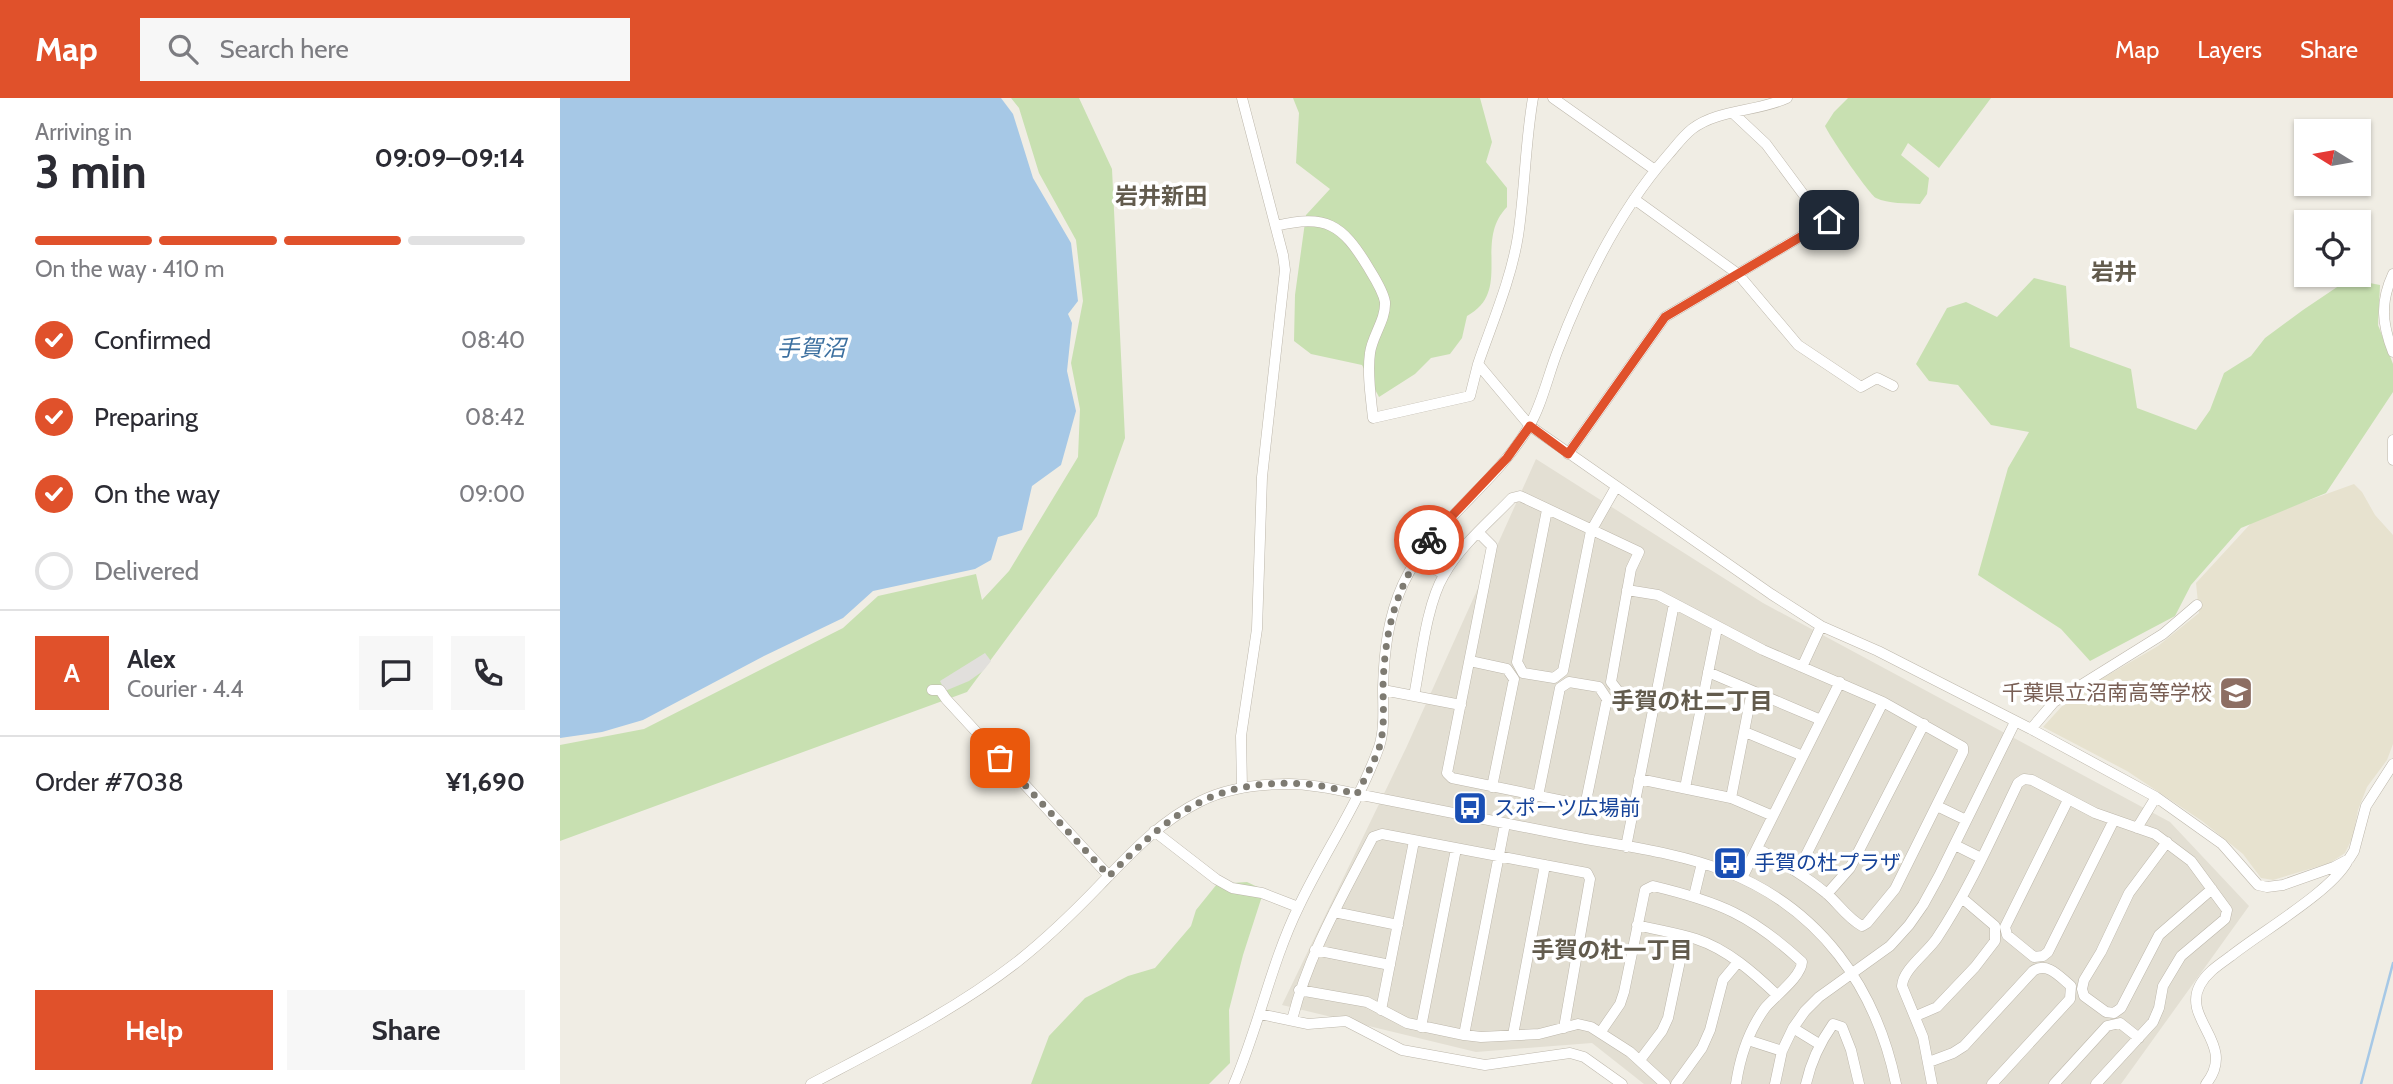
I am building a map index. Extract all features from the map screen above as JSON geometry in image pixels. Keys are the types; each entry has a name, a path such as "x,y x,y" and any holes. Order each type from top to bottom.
{"street":[{"path":"1242,98 1285,270 1262,477 1256,629 1241,736 1242,788"},
{"path":"1276,226 1300,220 1319,222 1338,229 1353,242 1377,282 1385,302 1381,323 1370,352 1373,418 1469,396 1518,237 1532,98"},
{"path":"1553,98 1655,170"},
{"path":"1743,98 1752,109"},
{"path":"1234,1084 1278,956 1298,907 1380,745 1384,719 1384,656 1391,615 1416,559 1436,533 1507,458 1530,426 1568,324 1599,260 1634,199 1655,170 1691,130 1713,117 1734,114 1787,98"},
{"path":"1568,454 1665,317 1829,220 1812,205 1766,144 1734,114"},
{"path":"1634,199 1738,274 1798,345 1861,387 1877,378 1893,386"},
{"path":"2393,274 2384,294 2383,323 2393,352"},
{"path":"1478,364 1530,426 1821,625 2031,729 2156,797 2222,844 2259,885 2283,885 2349,859"},
{"path":"2393,440 2393,460"},
{"path":"1547,510 1517,662 1523,673 1554,678 1563,671 1591,531 1616,487"},
{"path":"1414,695 1434,598 1444,575 1512,498 1520,496 1639,552 1631,569 1611,682 1618,691 1654,699"},
{"path":"1479,533 1492,546 1447,773 1452,778 1632,815"},
{"path":"1416,559 1444,575"},
{"path":"1628,590 1658,596 1717,628 1883,702 1963,747 1963,752 1895,889 1862,926 1798,871 1757,848"},
{"path":"1626,846 1674,604"},
{"path":"2031,729 2054,702 2163,634 2197,605"},
{"path":"1802,667 1821,625"},
{"path":"1685,788 1717,628"},
{"path":"1470,661 1507,669 1514,679 1492,787"},
{"path":"1708,673 1821,720"},
{"path":"1538,796 1560,688 1569,682 1599,687 1606,699 1585,806"},
{"path":"1742,878 1840,682"},
{"path":"932,690 940,690 1109,876"},
{"path":"1383,690 1461,705"},
{"path":"1731,798 1752,691"},
{"path":"1798,871 1883,702"},
{"path":"1775,1084 1782,1051 1805,1011 1819,997 1890,946 1909,925 1931,891 2015,722"},
{"path":"1827,894 1850,868 1924,724"},
{"path":"1745,732 1803,756"},
{"path":"2206,1084 2215,1070 2217,1056 2215,1045 2196,1007 2198,988 2235,952 2333,880 2354,851 2366,806 2393,764"},
{"path":"1639,779 1731,798 1773,816"},
{"path":"1932,1084 1929,1062 1916,1016 1902,986 1902,980 1906,972 1932,946 1962,898 2018,783 2024,779 2032,780 2095,813 2155,834 2191,861 2227,910 2225,919 2181,956 2163,986 2153,1022 2096,1084"},
{"path":"811,1084 914,1029 982,988 1055,930 1154,831 1201,801 1242,788 1280,784 1308,784 1626,846 1702,863 1742,878 1801,915 1839,954 1853,974 1881,1027 1896,1084"},
{"path":"2137,828 2156,797"},
{"path":"2068,800 2005,927 2007,935 2034,957 2048,952 2115,820"},
{"path":"1937,806 1966,820"},
{"path":"1464,1035 1505,824"},
{"path":"1154,831 1216,879 1232,888 1262,893 1298,907"},
{"path":"1292,1020 1299,990 1315,950 1373,836 1382,834 1587,873 1590,878 1564,1028"},
{"path":"1381,1010 1414,841"},
{"path":"2167,842 2129,893 2101,952 2084,980 2084,996 2106,1012 2114,1013 2121,1008 2159,935 2212,889"},
{"path":"1955,845 1981,858"},
{"path":"1421,1027 1456,849"},
{"path":"1694,896 1702,863"},
{"path":"1513,1035 1545,865"},
{"path":"1600,1033 1625,992 1645,890 1653,886 1727,908 1756,923 1802,962 1801,969 1765,1009 1748,1040 1736,1084"},
{"path":"1916,1016 1937,1007 1975,967 1995,941 1995,926 1962,898"},
{"path":"1334,912 1398,925"},
{"path":"1637,925 1709,944 1738,962 1777,995"},
{"path":"1640,1060 1662,1031 1668,1018 1685,937"},
{"path":"1315,950 1390,965"},
{"path":"1676,1084 1702,1048 1710,1030 1723,980 1738,962"},
{"path":"1929,1062 1953,1054 1964,1046 2033,971 2038,967 2045,968 2071,986 2070,999 1992,1084"},
{"path":"1299,990 1367,1002 1421,1027 1464,1035 1481,1037 1539,1034 1578,1024 1591,1027 1640,1060 1665,1084"},
{"path":"1260,1014 1308,1024 1346,1021 1402,1050 1485,1065 1570,1053 1584,1057 1622,1084"},
{"path":"2054,1084 2107,1026 2120,1023 2139,1038"},
{"path":"1806,1084 1811,1061 1833,1024 1842,1027 1859,1084"},
{"path":"1793,1028 1819,1044"},
{"path":"1748,1040 1782,1051"}],"shaded area":[{"path":"1536,459 1763,603 2170,822 2249,906 2121,1084 1644,1084 1592,1043 1476,1052 1282,1005 1407,746"},
{"name":"千葉県立沼南高等学校","path":"2354,484 2362,492 2375,515 2393,535 2393,744 2387,760 2367,787 2358,810 2353,837 2345,853 2330,863 2273,880 2261,878 2243,854 2202,821 2127,771 2043,727 2064,704 2158,646 2199,613 2196,583 2254,520"},
{"path":"985,653 991,661 983,671 969,681 945,691 940,681"}],"green space":[{"path":"1011,98 1079,98 1112,169 1125,438 1097,516 967,692 560,841 560,745 644,729 843,628 878,596 976,574 982,600 1009,571 1078,457 1080,409 1071,363 1083,301 1076,240 1039,173 1019,108"},
{"path":"1293,98 1480,98 1492,142 1486,162 1507,188 1507,207 1497,221 1493,235 1488,293 1481,306 1467,316 1462,338 1450,354 1431,358 1415,374 1379,397 1362,365 1311,354 1294,341 1295,295 1306,215 1330,189 1296,163 1299,113"},
{"path":"1848,98 1991,98 1939,168 1908,143 1901,155 1929,178 1927,194 1920,204 1876,198 1841,153 1825,126"},
{"path":"2034,278 2066,286 2070,347 2131,369 2137,408 2196,430 2210,410 2224,373 2251,356 2265,338 2337,287 2371,287 2371,283 2380,285 2378,325 2393,364 2393,392 2326,493 2241,528 2191,585 2175,616 2090,661 2061,629 1978,575 2008,468 2029,432 1991,425 1958,385 1929,381 1916,364 1947,308 1966,302 1997,317"},
{"path":"1247,882 1264,890 1229,1010 1230,1063 1209,1084 1031,1084 1049,1036 1085,998 1128,976 1155,968 1191,926 1196,910 1217,884"}],"water":[{"name":"手賀沼","path":"560,98 1001,98 1013,114 1033,178 1071,243 1078,301 1068,314 1072,323 1067,371 1076,411 1061,465 1032,486 1022,530 998,537 991,560 975,569 873,591 843,618 643,720 602,732 560,738"}],"waterway":[{"path":"2361,1084 2393,963"}],"way so far":[{"path":"1000,758 1109,876 1154,831 1188,808 1219,794 1242,788 1288,784 1308,784 1357,794 1380,745 1384,719 1384,656 1391,615 1404,582 1429,540"}],"place":[{"name":"千葉県立沼南高等学校","path":"2236,693"},
{"name":"スポーツ広場前","path":"1470,808"},
{"name":"手賀の杜プラザ","path":"1730,863"}],"district":[{"name":"岩井新田","path":"1161,196"},
{"name":"岩井","path":"2114,272"},
{"name":"手賀の杜二丁目","path":"1692,701"},
{"name":"手賀の杜一丁目","path":"1612,950"}],"route":[{"path":"1429,540 1507,458 1530,426 1568,454 1665,317 1829,220"}]}
